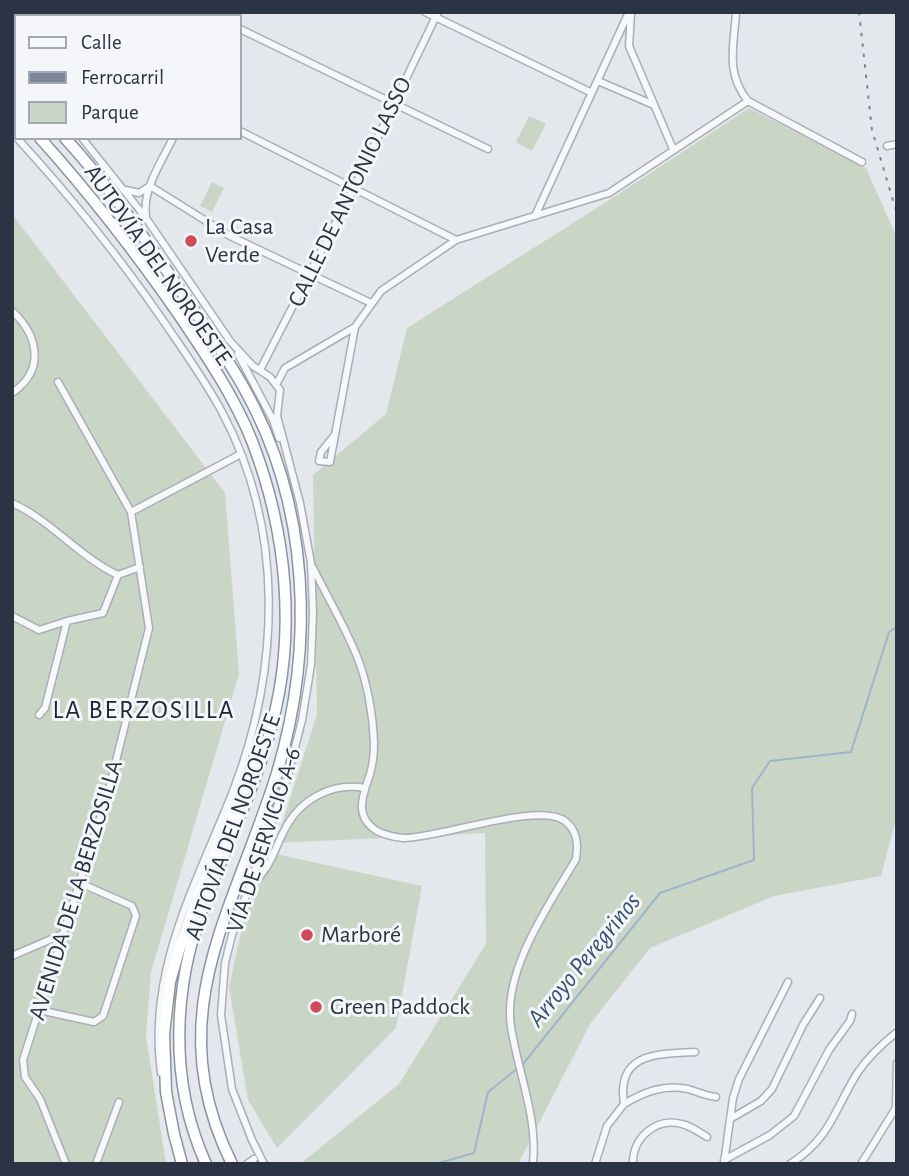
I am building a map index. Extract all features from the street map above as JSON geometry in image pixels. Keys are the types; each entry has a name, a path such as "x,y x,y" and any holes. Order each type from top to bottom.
{"highway":[{"name":"AUTOVÍA DEL NOROESTE","path":"42,140 117,228 229,393 251,440 270,496 281,549 286,606 284,663 272,726 258,771 204,904 187,958 182,988 179,1014 180,1070 191,1125 206,1164"},
{"name":"AUTOVÍA DEL NOROESTE","path":"67,140 127,214 244,388 265,432 285,491 297,544 302,606 301,640 291,716 277,773 217,936 209,963 201,1017 202,1055 208,1094 220,1138 232,1164"},
{"path":"181,1164 170,1115 164,1063 170,982 197,898 260,745 272,726"}],"street":[{"path":"425,12 437,15 592,93"},
{"path":"535,216 630,12"},
{"path":"630,12 629,46 673,149"},
{"path":"736,12 733,73 748,101 862,162"},
{"name":"CALLE DE ANTONIO LASSO","path":"260,370 353,189 437,15"},
{"path":"242,30 488,149"},
{"path":"598,81 654,105"},
{"path":"334,437 355,327 371,303 390,284 456,240 609,193 748,101"},
{"path":"242,132 456,240"},
{"path":"19,140 72,198 138,285 222,412 241,454 255,500 268,570 268,648 249,741 234,787 171,944 158,1007 157,1034 167,1115 181,1164"},
{"path":"84,140 146,218 246,367 273,420 291,469"},
{"path":"146,218 144,204 150,186 172,140"},
{"path":"887,145 897,144"},
{"path":"125,190 139,192 150,186"},
{"path":"150,186 230,236 371,303"},
{"path":"12,311 29,329 34,340 34,354 27,379 12,393"},
{"path":"277,383 285,368 355,327"},
{"path":"228,339 253,366 277,383 281,394 278,416 291,469"},
{"path":"58,382 131,512 241,454"},
{"name":"VÍA DE SERVICIO A-6","path":"264,1164 232,1089 221,1015 225,963 246,894 287,779 302,720 311,664 311,563 291,469"},
{"path":"12,503 34,514 102,568 118,575 140,567"},
{"name":"AVENIDA DE LA BERZOSILLA","path":"66,1164 40,1099 25,1077 23,1060 108,793 149,628 131,512"},
{"path":"311,563 362,673 374,742 373,760 361,803 364,818 371,826 387,835 402,838 493,821 547,816 564,820 574,831 578,845 576,859 528,940 511,1003 510,1023 534,1137 533,1163"},
{"path":"12,616 39,631 66,621 103,613 118,575"},
{"path":"39,715 45,708 66,621"},
{"path":"246,894 268,865 285,827 298,811 321,792 337,787 365,788"},
{"path":"39,1010 94,1022 103,1016 132,929 136,916 132,906 80,883"},
{"path":"12,956 63,934"},
{"path":"724,1162 739,1079 788,982"},
{"path":"730,1119 761,1101 772,1089 803,1025 820,998"},
{"path":"724,1162 770,1135 794,1116 829,1049 850,1021 852,1014"},
{"path":"790,1164 817,1142 830,1126 858,1073 880,1045 897,1032"},
{"path":"624,1104 621,1084 629,1068 652,1056 695,1052"},
{"path":"861,1164 896,1106 897,1063"},
{"path":"595,1164 607,1126 624,1104 643,1093 666,1087 716,1097"},
{"path":"96,1164 119,1102"},
{"path":"633,1164 636,1145 652,1128 662,1124 683,1124 707,1137"},
{"path":"247,1164 254,1159 252,1140"},
{"name":"VÍA DE SERVICIO A-6","path":"254,1159 259,1159 264,1164"}],"green space":[{"path":"749,108 866,168 897,238 897,815 881,876 774,896 650,948 590,1024 518,1164 300,1164 399,1084 486,944 485,833 276,843 317,714 313,475 386,414 407,328"},
{"path":"529,116 546,124 532,151 516,142"},
{"path":"212,182 224,188 212,212 200,206"},
{"path":"12,214 225,493 239,674 151,972 146,1036 166,1164 12,1164"},
{"name":"Green Paddock","path":"276,854 422,886 396,1028 277,1148 248,1100 229,987 246,909"}],"waterway":[{"name":"Arroyo Peregrinos","path":"523,1064 660,893 754,860 752,788 770,761 851,752 889,632 897,627"},
{"name":"Arroyo Peregrinos","path":"435,1164 474,1153 488,1092 518,1068"}],"railway":[{"path":"859,12 872,130 897,214"}],"place":[{"name":"La Casa Verde","path":"191,241"},
{"name":"Marboré","path":"307,935"},
{"name":"Green Paddock","path":"316,1007"}],"district":[{"name":"LA BERZOSILLA","path":"144,710"}]}
